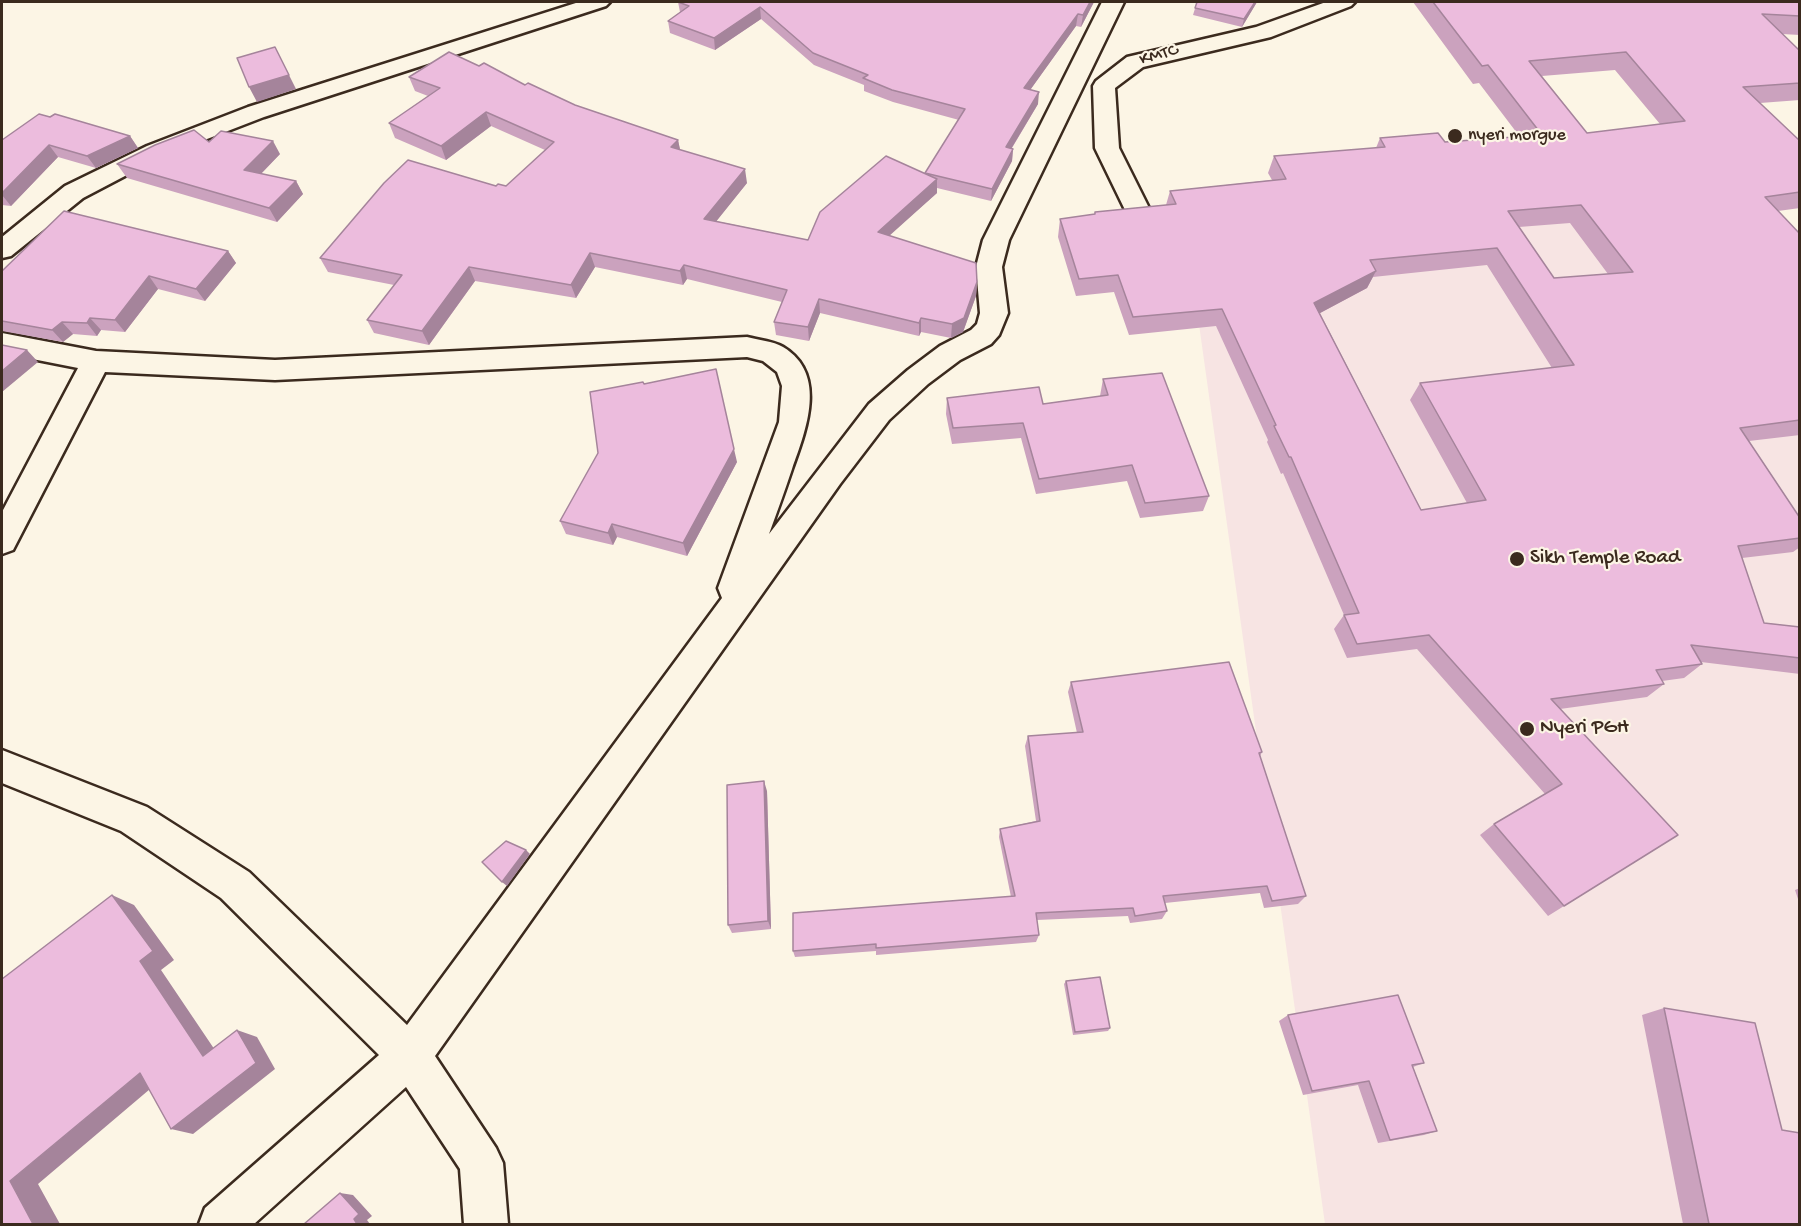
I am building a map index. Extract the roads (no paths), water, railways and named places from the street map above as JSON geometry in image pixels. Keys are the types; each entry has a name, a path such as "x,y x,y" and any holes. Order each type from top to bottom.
{"street":[{"path":"2,250 74,192 155,151 256,112 599,2"},
{"path":"221,1224 410,1056 829,476 879,412 918,377 950,353 981,337 989,328 994,313 989,267 996,240 1113,2"},
{"name":"KMTC","path":"1136,208 1107,148 1104,86 1135,62 1263,32 1344,2"},
{"path":"2,344 96,361 275,369 747,347 772,353 789,367 796,386 794,422 722,623"},
{"path":"2,540 96,361"},
{"path":"2,766 134,819 235,885 410,1056 481,1162 486,1224"}],"place":[{"name":"nyeri morgue","path":"1455,136"},
{"name":"Sikh Temple Road","path":"1517,559"},
{"name":"Nyeri PGH","path":"1527,729"}]}
